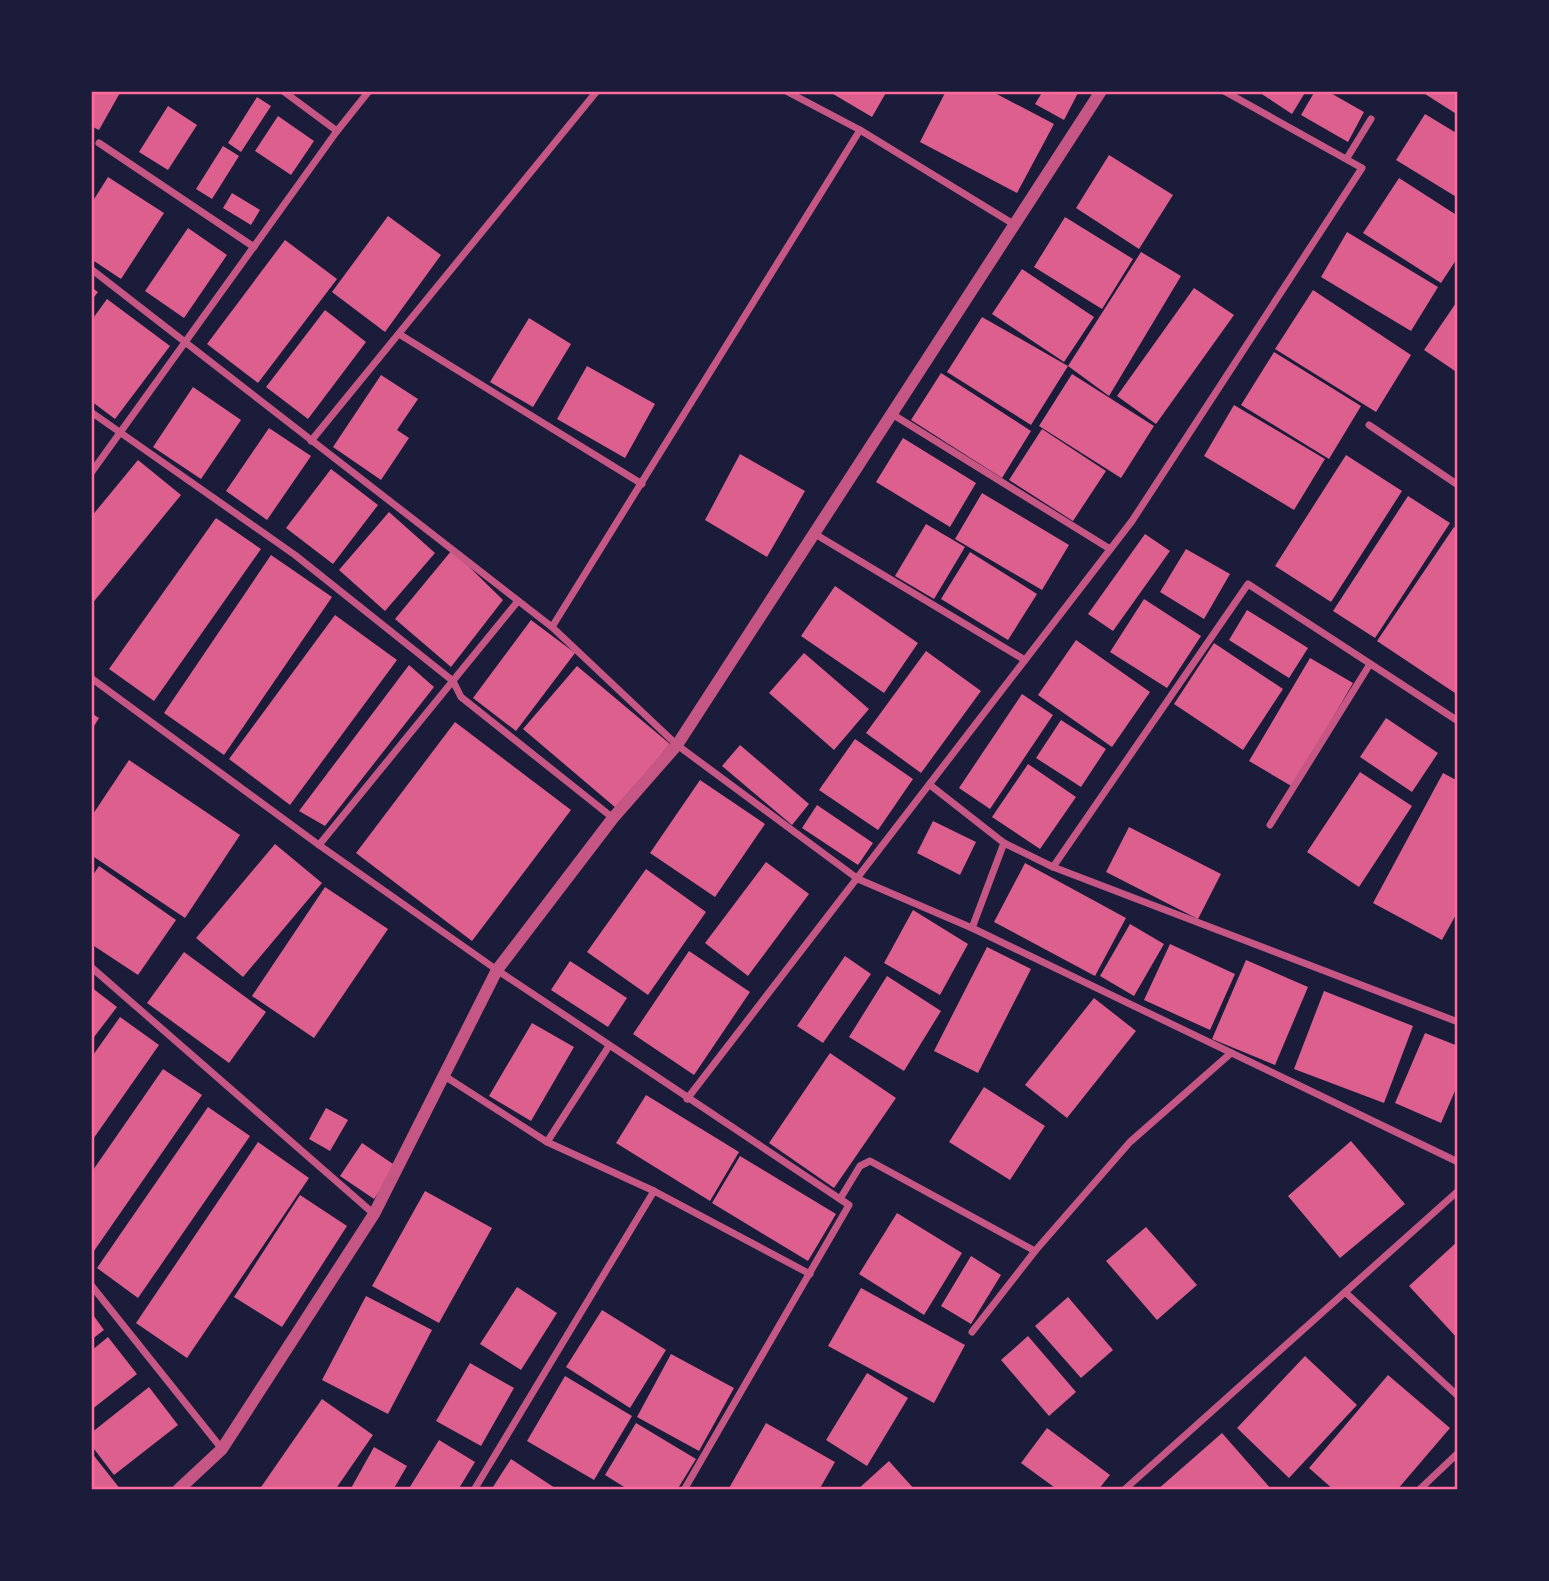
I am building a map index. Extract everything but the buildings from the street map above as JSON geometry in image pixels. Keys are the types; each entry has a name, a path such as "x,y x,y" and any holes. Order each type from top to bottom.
{"street":[{"path":"283,91 337,131"},
{"path":"91,473 337,131 369,91"},
{"path":"311,441 597,91"},
{"path":"786,91 860,130 1015,225"},
{"path":"178,1490 222,1449 374,1214 497,970 613,818 677,745 1101,91"},
{"path":"687,1099 1132,521 1362,167 1224,91"},
{"path":"1347,158 1371,119"},
{"path":"552,627 860,130"},
{"path":"99,143 254,247"},
{"path":"91,269 552,627 677,745 858,879 972,928 1458,1162"},
{"path":"399,334 642,484"},
{"path":"91,412 295,555 453,681 461,697 613,818"},
{"path":"892,414 1110,549"},
{"path":"1369,425 1458,485"},
{"path":"815,534 1025,660"},
{"path":"1053,867 1248,584 1458,721"},
{"path":"319,845 518,601"},
{"path":"1270,825 1370,664"},
{"path":"91,678 319,845 497,970 849,1205 684,1490"},
{"path":"930,785 1004,843 1053,867 1458,1023"},
{"path":"972,928 1004,843"},
{"path":"91,967 374,1214"},
{"path":"547,1142 609,1045"},
{"path":"972,1332 1035,1251 1130,1142 1231,1053"},
{"path":"443,1075 547,1142 654,1191 810,1274"},
{"path":"840,1199 860,1166 870,1161 1035,1251"},
{"path":"474,1490 654,1191"},
{"path":"1124,1490 1458,1191"},
{"path":"91,1285 222,1449"},
{"path":"1345,1292 1458,1396"},
{"path":"1419,1490 1458,1453"}]}
